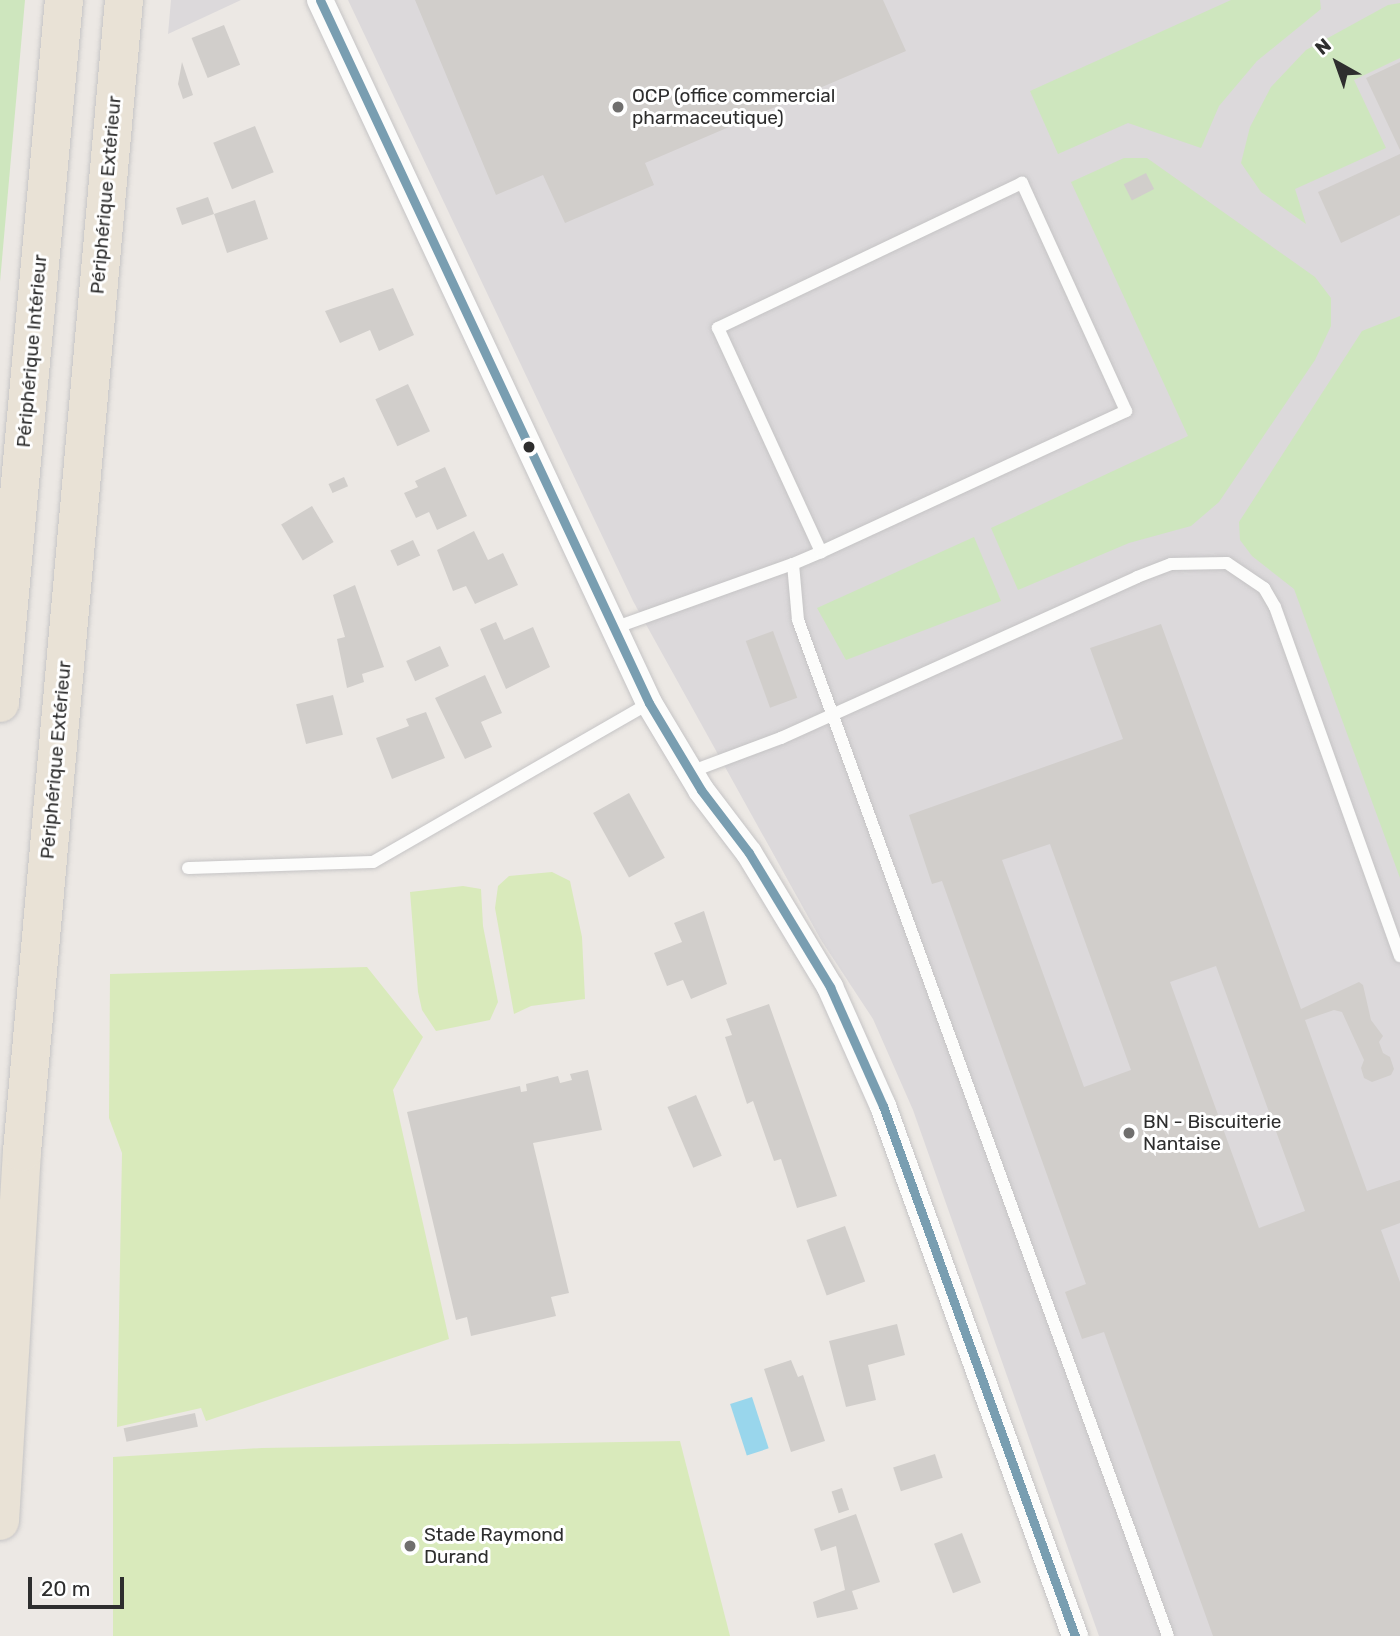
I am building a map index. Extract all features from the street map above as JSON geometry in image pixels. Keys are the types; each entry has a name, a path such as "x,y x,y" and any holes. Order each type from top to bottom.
{"highway":[{"name":"Périphérique Intérieur","path":"0,703 64,0"},
{"name":"Périphérique Extérieur","path":"0,1521 22,1152 124,0"}],"street":[{"path":"320,0 649,702 690,772 749,853 830,987 883,1106 1074,1636"}],"lane":[{"path":"614,628 793,564 821,552 1126,411 1022,183 718,328 821,552"},
{"path":"690,772 835,713 1171,564 1227,563 1264,588 1275,607 1400,956"},
{"path":"793,564 798,620 835,713 1168,1636"},
{"path":"188,868 373,862 649,702"}],"shaded area":[{"path":"171,0 241,0 168,34"},
{"path":"348,0 1400,0 1400,1636 1099,1636 913,1110 873,1019 821,940 633,601"}],"green space":[{"path":"0,0 25,0 0,282"},
{"path":"1231,0 1320,0 1321,9 1257,61 1219,106 1201,148 1128,123 1058,154 1030,91"},
{"path":"1400,3 1400,58 1354,80 1386,148 1295,189 1306,224 1261,192 1241,163 1250,127 1271,87 1306,50 1388,5"},
{"path":"1124,158 1147,158 1315,277 1331,298 1331,326 1315,360 1219,502 1191,526 1129,543 1018,590 991,528 1188,436 1071,182"},
{"path":"1400,316 1400,878 1294,589 1252,556 1240,540 1239,522 1362,331"},
{"path":"974,537 1001,601 846,660 817,608"},
{"path":"552,872 570,881 582,937 585,999 531,1006 514,1014 495,908 498,886 509,876"},
{"path":"463,886 481,889 483,926 498,1002 490,1020 436,1031 422,1010 418,992 410,892"},
{"path":"367,967 423,1037 393,1090 449,1339 206,1421 201,1408 117,1427 122,1153 109,1118 110,974"},
{"name":"Stade Raymond Durand","path":"680,1441 730,1636 113,1636 113,1457 262,1448"}],"water":[{"path":"752,1397 769,1448 747,1455 730,1404"}],"building":[{"name":"OCP (office commercial pharmaceutique)","path":"415,0 883,0 906,51 645,163 654,185 565,223 543,175 496,195"},
{"path":"224,25 240,65 208,78 192,38"},
{"path":"182,62 193,95 183,99 178,84"},
{"path":"1400,62 1400,150 1366,78"},
{"path":"255,126 274,172 232,189 213,143"},
{"path":"1400,154 1400,215 1341,243 1318,192"},
{"path":"1146,173 1154,189 1132,200 1124,184"},
{"path":"208,197 214,214 182,225 176,208"},
{"path":"255,200 268,239 227,253 214,214"},
{"path":"393,288 414,335 379,351 370,330 340,343 325,311"},
{"path":"408,384 430,431 397,446 375,399"},
{"path":"445,467 467,516 437,530 429,512 416,518 404,493 418,487 415,481"},
{"path":"344,477 348,486 333,493 328,484"},
{"path":"312,506 334,542 303,561 281,525"},
{"path":"474,531 488,560 503,553 518,585 475,604 466,586 453,591 437,550"},
{"path":"413,540 420,555 398,566 390,551"},
{"path":"355,585 384,667 362,674 364,682 347,688 337,639 345,637 333,595"},
{"path":"496,622 504,640 533,627 550,667 506,689 480,629"},
{"name":"BN - Biscuiterie Nantaise","path":"1161,624 1301,1009 1359,982 1363,985 1371,1020 1383,1036 1379,1042 1383,1053 1390,1057 1394,1069 1391,1075 1372,1082 1364,1078 1361,1068 1364,1060 1342,1012 1334,1010 1305,1020 1367,1191 1400,1180 1400,1223 1381,1230 1400,1282 1400,1636 1213,1636 1104,1332 1082,1339 1065,1292 1086,1284 942,881 932,884 909,815 1123,739 1090,648","holes":["1050,844 1131,1070 1084,1087 1002,860","1216,966 1305,1211 1259,1228 1170,982"]},
{"path":"773,631 797,698 770,708 746,641"},
{"path":"440,646 449,666 415,681 406,661"},
{"path":"485,675 502,713 481,722 492,747 465,759 435,698"},
{"path":"333,695 343,735 306,744 296,704"},
{"path":"426,712 445,758 392,779 376,738 409,726 406,719"},
{"path":"629,793 665,858 629,878 593,813"},
{"path":"704,911 727,984 691,999 683,980 667,986 654,953 682,942 674,923"},
{"path":"769,1004 837,1196 797,1208 781,1159 774,1161 753,1101 747,1104 725,1037 732,1035 726,1019"},
{"path":"588,1070 602,1130 533,1143 569,1293 551,1297 556,1316 471,1336 467,1317 456,1320 407,1112 520,1086 521,1092 527,1091 526,1084 558,1076 560,1083 572,1080 570,1074"},
{"path":"696,1095 722,1156 693,1168 667,1107"},
{"path":"845,1226 865,1281 827,1295 806,1240"},
{"path":"897,1324 905,1355 868,1365 876,1400 846,1407 829,1341"},
{"path":"791,1360 798,1377 803,1375 825,1441 791,1452 764,1369"},
{"path":"195,1413 198,1427 127,1442 124,1428"},
{"path":"935,1454 943,1478 901,1491 893,1468"},
{"path":"842,1488 849,1510 839,1513 832,1491"},
{"path":"856,1514 880,1582 852,1591 858,1609 817,1618 813,1602 845,1590 836,1546 821,1551 814,1529"},
{"path":"962,1533 981,1582 953,1593 934,1544"}],"transit line":[{"path":"320,0 649,703 701,790 749,853 830,987 883,1106 1075,1636"}],"place":[{"name":"OCP (office commercial pharmaceutique)","path":"618,107"},
{"name":"BN - Biscuiterie Nantaise","path":"1129,1133"},
{"name":"Stade Raymond Durand","path":"410,1546"}]}
